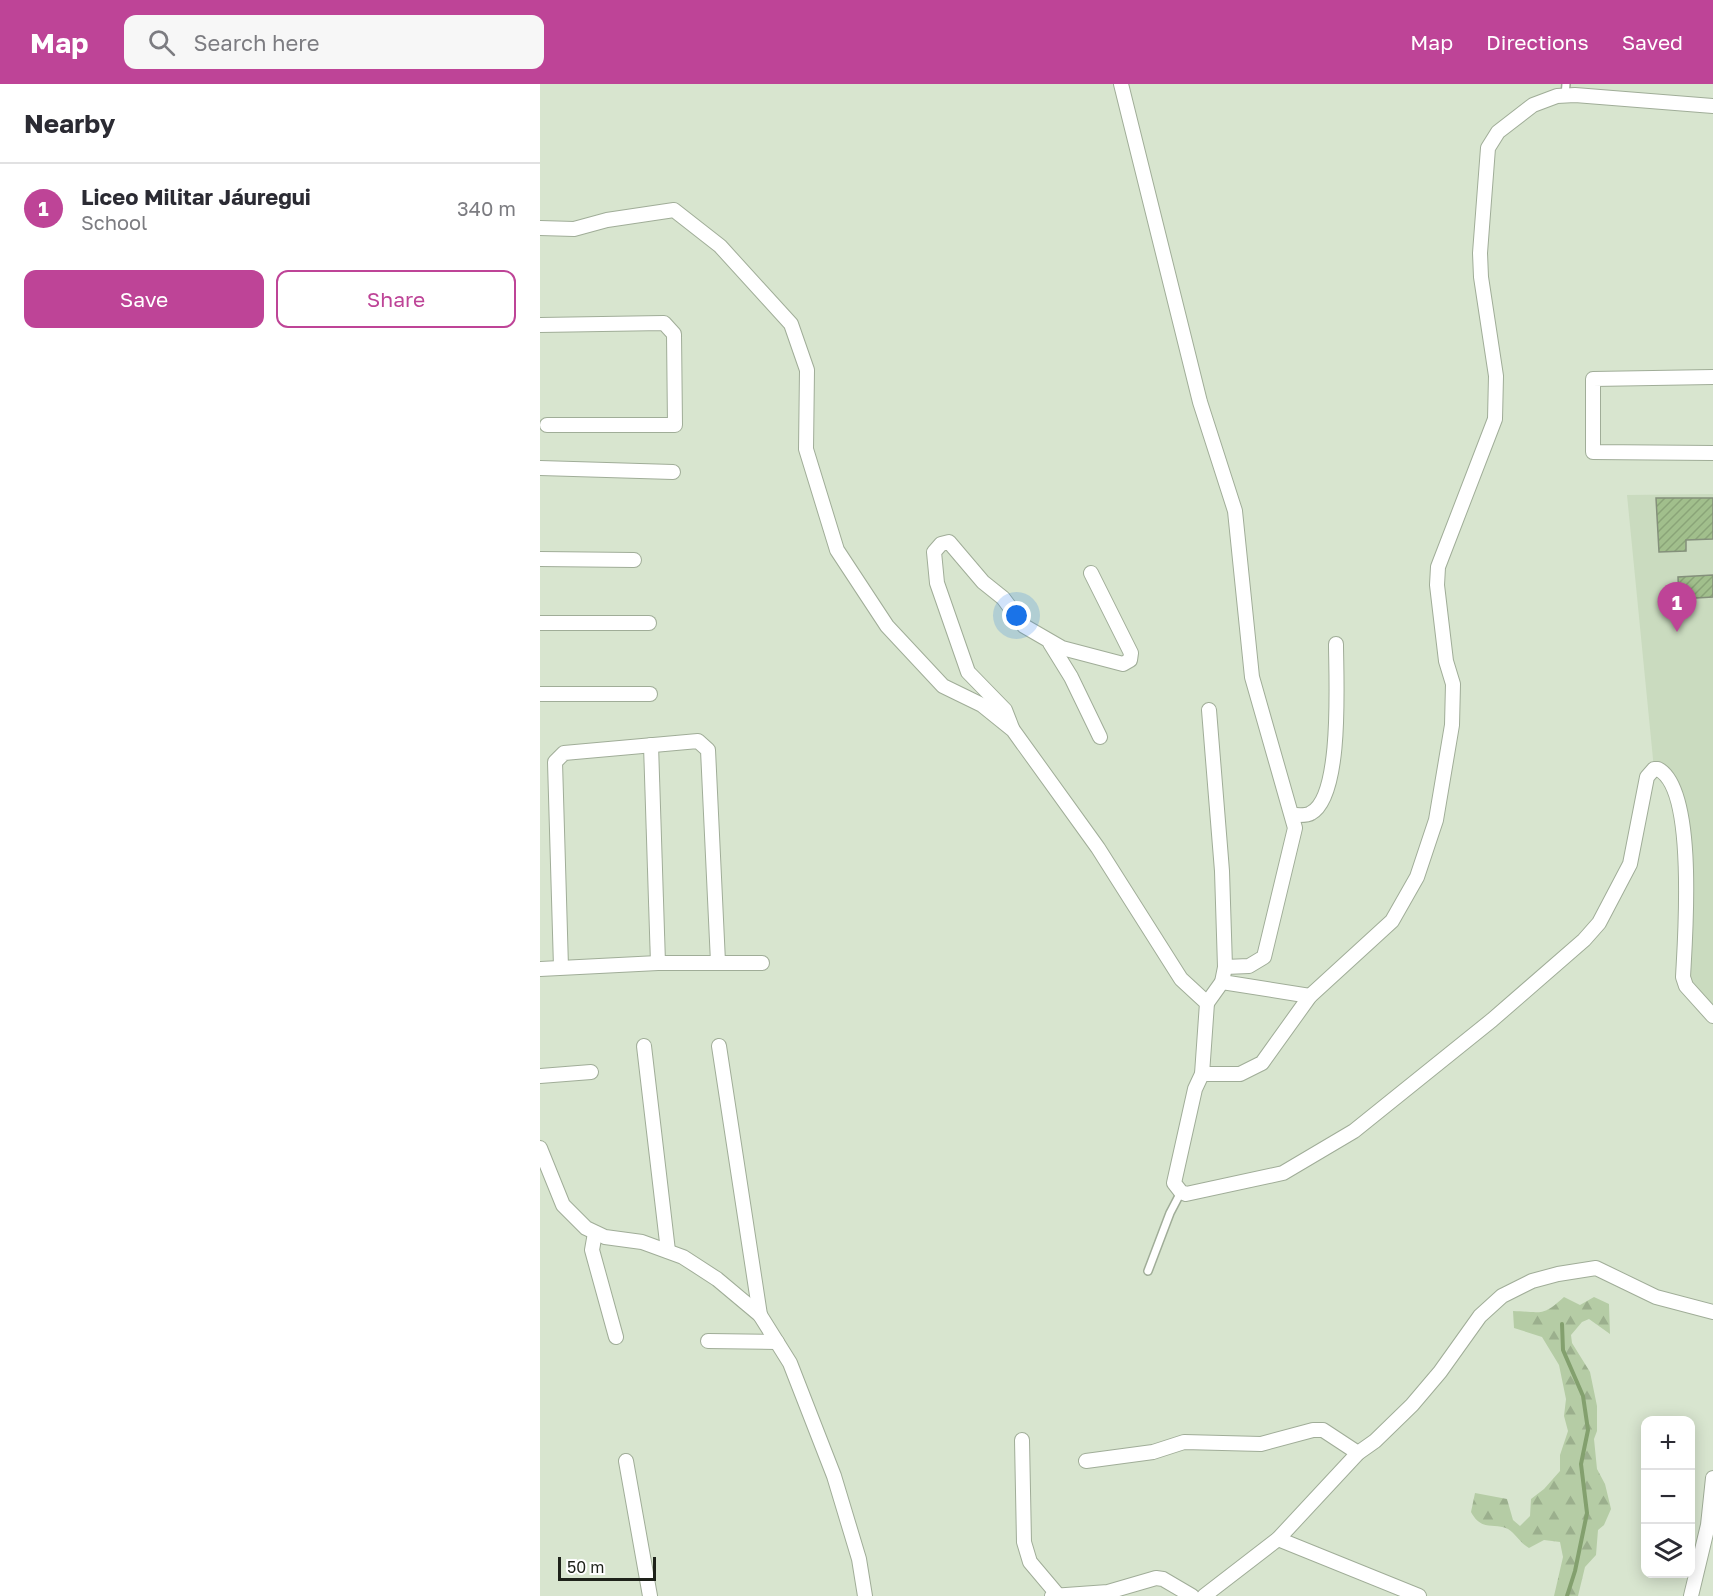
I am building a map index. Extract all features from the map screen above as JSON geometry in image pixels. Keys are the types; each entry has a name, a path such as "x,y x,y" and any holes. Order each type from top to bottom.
{"street":[{"path":"1121,84 1200,402 1235,512 1252,677 1295,828 1264,957 1249,966 1224,967"},
{"path":"1202,1074 1240,1074 1255,1068 1310,996 1392,921 1417,878 1436,820 1454,702 1437,585 1438,567 1490,436 1497,400 1480,253 1488,148 1498,132 1520,113 1566,90 1713,106"},
{"path":"540,228 574,229 607,220 674,210 720,246 791,324 807,370 806,449 837,550 887,626 943,686 982,705 1013,730"},
{"path":"540,325 664,323 674,334 675,426 547,425"},
{"path":"1713,377 1593,379 1593,452 1713,453"},
{"path":"540,468 673,472"},
{"path":"1091,573 1131,653 1130,660 1123,664 1050,643 1024,627 1003,598 983,582 949,542 942,544 934,552 937,583 968,672 1005,710 1013,730 1098,848 1181,979 1207,1003"},
{"path":"540,559 634,560"},
{"path":"540,623 649,622"},
{"path":"1050,643 1071,677 1100,737"},
{"path":"1293,815 1310,814 1318,807 1330,776 1337,739 1336,644"},
{"path":"540,694 650,694"},
{"path":"1209,710 1222,871 1224,967 1222,982 1207,1003 1202,1074 1195,1089 1174,1184 1180,1192 1197,1192 1283,1173 1354,1131 1492,1020 1584,940 1599,923 1630,864 1647,777 1654,769 1663,771 1667,776 1681,816 1688,883 1683,977 1686,986 1713,1016"},
{"path":"561,967 555,762 564,753 698,741 708,750 718,962"},
{"path":"651,745 658,963"},
{"path":"540,969 658,963 762,963"},
{"path":"1222,982 1310,996"},
{"path":"644,1046 668,1251"},
{"path":"719,1046 760,1315"},
{"path":"540,1076 591,1072"},
{"path":"540,1148 563,1205 574,1218 595,1233 642,1242 668,1251 700,1267 760,1315 790,1363 834,1476 859,1559 865,1596"},
{"path":"595,1233 592,1250 616,1337"},
{"path":"1204,1596 1278,1539 1358,1454 1412,1405 1440,1372 1480,1316 1502,1296 1532,1281 1580,1269 1596,1268 1656,1297 1713,1312"},
{"path":"708,1341 777,1342"},
{"path":"1086,1461 1153,1452 1184,1442 1261,1444 1313,1430 1323,1430 1358,1454"},
{"path":"1022,1440 1024,1542 1030,1562 1054,1595 1108,1592 1156,1578 1163,1579 1192,1596"},
{"path":"626,1461 650,1596"},
{"path":"1692,1596 1708,1525 1713,1478"},
{"path":"1278,1539 1412,1595"}],"lane":[{"path":"1148,1271 1180,1192"}],"shaded area":[{"path":"1713,494 1713,1016 1686,986 1678,806 1654,769 1627,495"}],"green space":[{"path":"1564,1297 1580,1305 1594,1297 1609,1304 1610,1334 1589,1319 1582,1322 1571,1335 1572,1343 1590,1372 1597,1406 1597,1431 1594,1439 1597,1469 1605,1484 1611,1509 1604,1525 1598,1530 1596,1555 1585,1567 1578,1596 1554,1596 1563,1557 1560,1542 1544,1540 1529,1548 1508,1529 1479,1522 1471,1512 1475,1493 1507,1499 1513,1520 1520,1526 1530,1516 1531,1499 1544,1489 1560,1471 1560,1455 1568,1431 1564,1416 1566,1399 1559,1365 1542,1337 1514,1328 1513,1311 1541,1312 1551,1308"}],"building":[{"path":"1656,498 1713,498 1713,539 1686,540 1686,551 1659,552"},
{"path":"1713,575 1713,597 1679,599 1678,577"}],"waterway":[{"path":"1562,1324 1563,1350 1583,1396 1588,1430 1581,1464 1587,1513 1575,1571 1567,1596"}],"place":[{"name":"Liceo Militar Jáuregui","path":"1677,632"}]}
